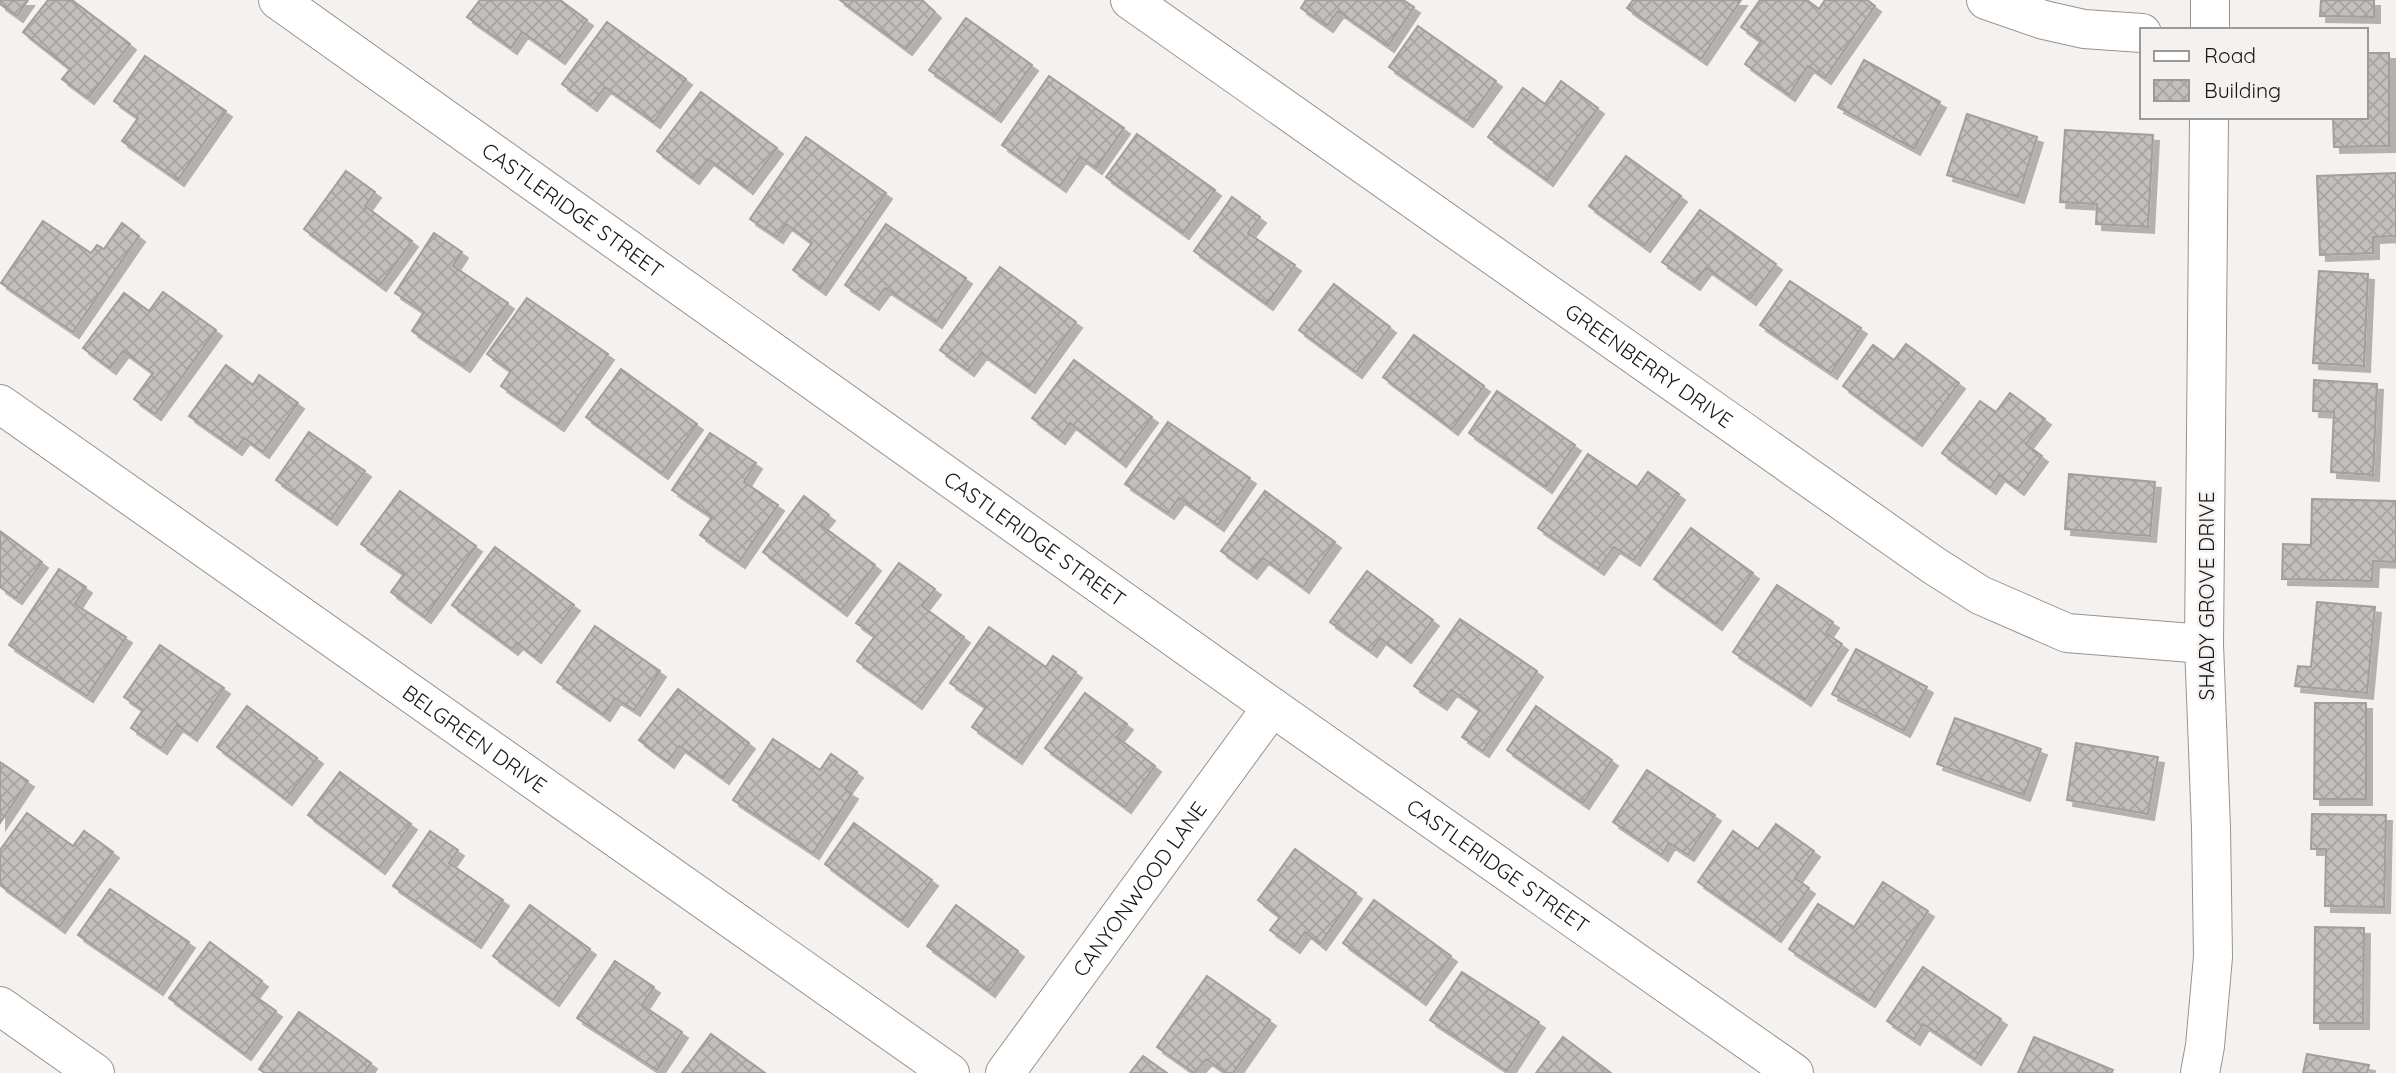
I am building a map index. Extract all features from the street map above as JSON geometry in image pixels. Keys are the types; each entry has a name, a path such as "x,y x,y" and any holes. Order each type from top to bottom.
{"street":[{"name":"CASTLERIDGE STREET","path":"278,0 1272,707 1794,1073"},
{"name":"GREENBERRY DRIVE","path":"1130,0 1933,565 1980,595 2067,634 2204,644"},
{"path":"1986,0 2084,29 2140,33"},
{"path":"2210,0 2210,28"},
{"name":"SHADY GROVE DRIVE","path":"2200,1073 2206,1046 2213,957 2204,644 2209,119"},
{"name":"BELGREEN DRIVE","path":"0,404 950,1073"},
{"name":"CANYONWOOD LANE","path":"1005,1073 1272,707"},
{"path":"0,1006 95,1073"}],"building":[{"path":"0,0 28,0 17,16 0,4"},
{"path":"48,0 72,0 130,44 88,98 62,79 70,69 23,32"},
{"path":"480,0 560,0 587,20 559,58 522,32 511,48 467,17"},
{"path":"840,0 922,0 935,12 906,49"},
{"path":"1306,0 1403,0 1414,7 1388,46 1338,11 1327,26 1301,8"},
{"path":"1633,0 1741,0 1701,59 1627,8"},
{"path":"1760,0 1807,0 1819,9 1825,0 1867,0 1875,6 1825,78 1808,66 1789,95 1745,64 1761,41 1741,27"},
{"path":"2321,0 2374,0 2374,17 2320,16"},
{"path":"966,18 1032,65 995,116 929,70"},
{"path":"607,22 686,79 654,122 605,87 591,105 562,84"},
{"path":"1418,26 1496,81 1467,121 1389,67"},
{"path":"2368,53 2389,53 2389,146 2334,147 2333,119 2368,119"},
{"path":"145,56 226,111 178,180 122,141 138,118 114,101"},
{"path":"1864,60 1940,102 1914,149 1838,107"},
{"path":"1049,76 1124,128 1096,168 1080,157 1060,186 1002,145"},
{"path":"1561,81 1598,108 1547,180 1488,137 1523,88 1545,104"},
{"path":"701,92 777,148 747,188 708,159 693,178 657,151"},
{"path":"1967,114 2037,137 2018,197 1947,175"},
{"path":"2065,130 2153,135 2148,227 2096,224 2097,204 2060,202"},
{"path":"1137,134 1215,190 1183,233 1106,177"},
{"path":"806,137 886,193 820,289 793,270 812,243 786,224 777,237 750,219"},
{"path":"1626,156 1681,196 1644,246 1589,206"},
{"path":"346,171 375,192 365,206 412,241 380,285 304,229"},
{"path":"2396,173 2396,236 2373,237 2373,253 2320,255 2317,176"},
{"path":"1232,197 1260,217 1248,233 1295,265 1267,304 1194,251"},
{"path":"1700,210 1776,264 1750,299 1706,268 1694,284 1662,262"},
{"path":"43,221 91,253 97,245 104,249 122,223 139,236 73,332 1,283"},
{"path":"886,224 966,278 936,322 885,288 873,304 845,285"},
{"path":"434,233 462,252 453,266 508,303 464,366 412,331 424,312 395,293"},
{"path":"1000,267 1076,322 1029,387 981,353 968,370 940,350"},
{"path":"2319,271 2368,274 2364,366 2313,363"},
{"path":"1790,281 1861,328 1831,373 1760,325"},
{"path":"1334,284 1390,327 1356,372 1299,330"},
{"path":"163,292 216,330 155,414 134,399 153,373 123,351 110,368 83,348 124,293 149,311"},
{"path":"527,298 608,354 558,425 501,386 511,371 487,354"},
{"path":"1414,335 1484,386 1452,429 1383,377"},
{"path":"1906,344 1959,383 1916,440 1843,386 1873,345 1894,360"},
{"path":"1074,360 1152,417 1120,461 1070,423 1059,438 1032,418"},
{"path":"226,365 253,385 259,375 298,403 263,452 244,438 236,449 189,416"},
{"path":"621,369 697,424 662,473 586,417"},
{"path":"2314,380 2377,384 2373,475 2331,472 2334,412 2313,411"},
{"path":"1497,391 1575,445 1546,487 1469,433"},
{"path":"2010,393 2045,419 2026,444 2042,456 2018,489 1999,475 1990,488 1942,453 1980,401 1996,412"},
{"path":"1168,422 1250,478 1218,525 1179,498 1168,513 1125,484"},
{"path":"309,432 365,471 331,519 276,480"},
{"path":"710,433 756,463 744,482 778,505 739,562 700,535 712,517 672,490"},
{"path":"1588,454 1637,487 1648,472 1679,494 1634,560 1614,547 1598,569 1538,528"},
{"path":"2069,474 2155,482 2150,536 2065,529"},
{"path":"400,491 476,546 425,617 391,592 404,574 361,544"},
{"path":"1265,491 1335,542 1303,587 1263,558 1251,573 1221,551"},
{"path":"804,496 829,515 821,525 875,565 841,610 763,552"},
{"path":"2312,499 2396,501 2396,562 2373,561 2372,581 2282,579 2283,544 2311,545"},
{"path":"1691,528 1753,573 1716,624 1654,579"},
{"path":"0,531 42,562 16,598 0,587"},
{"path":"495,547 574,605 535,657 517,643 512,649 452,605"},
{"path":"899,563 935,589 922,606 964,637 916,703 857,661 875,636 856,623"},
{"path":"59,569 86,587 75,604 126,637 87,696 9,645"},
{"path":"1367,571 1433,620 1405,657 1380,638 1371,651 1330,622"},
{"path":"1777,585 1833,622 1826,633 1842,644 1805,700 1733,652"},
{"path":"2317,602 2375,607 2367,693 2295,686 2298,666 2311,667"},
{"path":"1460,619 1537,671 1483,751 1462,737 1480,710 1451,690 1441,704 1414,686"},
{"path":"595,626 660,671 634,710 615,698 604,715 557,682"},
{"path":"989,627 1046,667 1053,656 1076,672 1016,758 972,727 986,707 950,683"},
{"path":"160,645 224,688 191,735 177,725 161,748 131,728 143,710 124,697"},
{"path":"1856,649 1927,687 1904,731 1832,694"},
{"path":"678,689 749,743 723,778 679,746 668,762 639,740"},
{"path":"1085,693 1127,724 1117,737 1155,766 1125,807 1045,748"},
{"path":"2315,703 2366,703 2366,799 2314,799"},
{"path":"247,706 317,758 286,799 217,747"},
{"path":"1536,706 1612,760 1583,803 1507,750"},
{"path":"1955,718 2041,749 2024,795 1937,764"},
{"path":"773,739 820,770 831,754 857,772 845,789 852,793 813,853 733,800"},
{"path":"2076,743 2158,757 2148,814 2067,800"},
{"path":"0,762 28,781 0,823"},
{"path":"1647,770 1715,815 1688,855 1669,843 1662,855 1613,822"},
{"path":"340,772 411,824 379,868 308,815"},
{"path":"27,813 73,846 84,831 113,852 59,927 0,885 0,850"},
{"path":"2312,814 2386,815 2384,907 2325,906 2326,849 2311,849"},
{"path":"854,823 932,880 902,921 825,864"},
{"path":"1776,824 1814,851 1795,878 1809,888 1775,936 1698,882 1733,831 1758,849"},
{"path":"430,831 458,850 449,863 503,900 475,942 393,886"},
{"path":"1295,849 1356,893 1320,944 1305,932 1294,947 1270,930 1280,917 1258,900"},
{"path":"1883,882 1928,911 1869,1001 1789,949 1818,904 1854,927"},
{"path":"110,889 189,942 157,989 78,935"},
{"path":"1374,900 1451,956 1420,999 1343,943"},
{"path":"530,905 590,949 553,1000 493,956"},
{"path":"956,905 1018,951 989,991 927,946"},
{"path":"2315,927 2364,928 2363,1023 2314,1023"},
{"path":"210,942 262,981 252,994 276,1011 245,1054 169,998"},
{"path":"615,961 654,987 642,1005 682,1032 657,1070 577,1018"},
{"path":"1923,967 2001,1019 1975,1059 1923,1024 1914,1039 1887,1021"},
{"path":"1462,972 1539,1022 1507,1071 1430,1020"},
{"path":"1207,976 1270,1020 1233,1073 1226,1073 1206,1059 1194,1073 1157,1047"},
{"path":"299,1012 371,1063 364,1073 265,1073 259,1069"},
{"path":"711,1034 765,1073 682,1073"},
{"path":"1563,1037 1611,1073 1536,1073"},
{"path":"2034,1037 2113,1070 2111,1073 2018,1073"},
{"path":"2307,1054 2369,1065 2367,1073 2303,1073"},
{"path":"1143,1056 1167,1073 1130,1073"}]}
